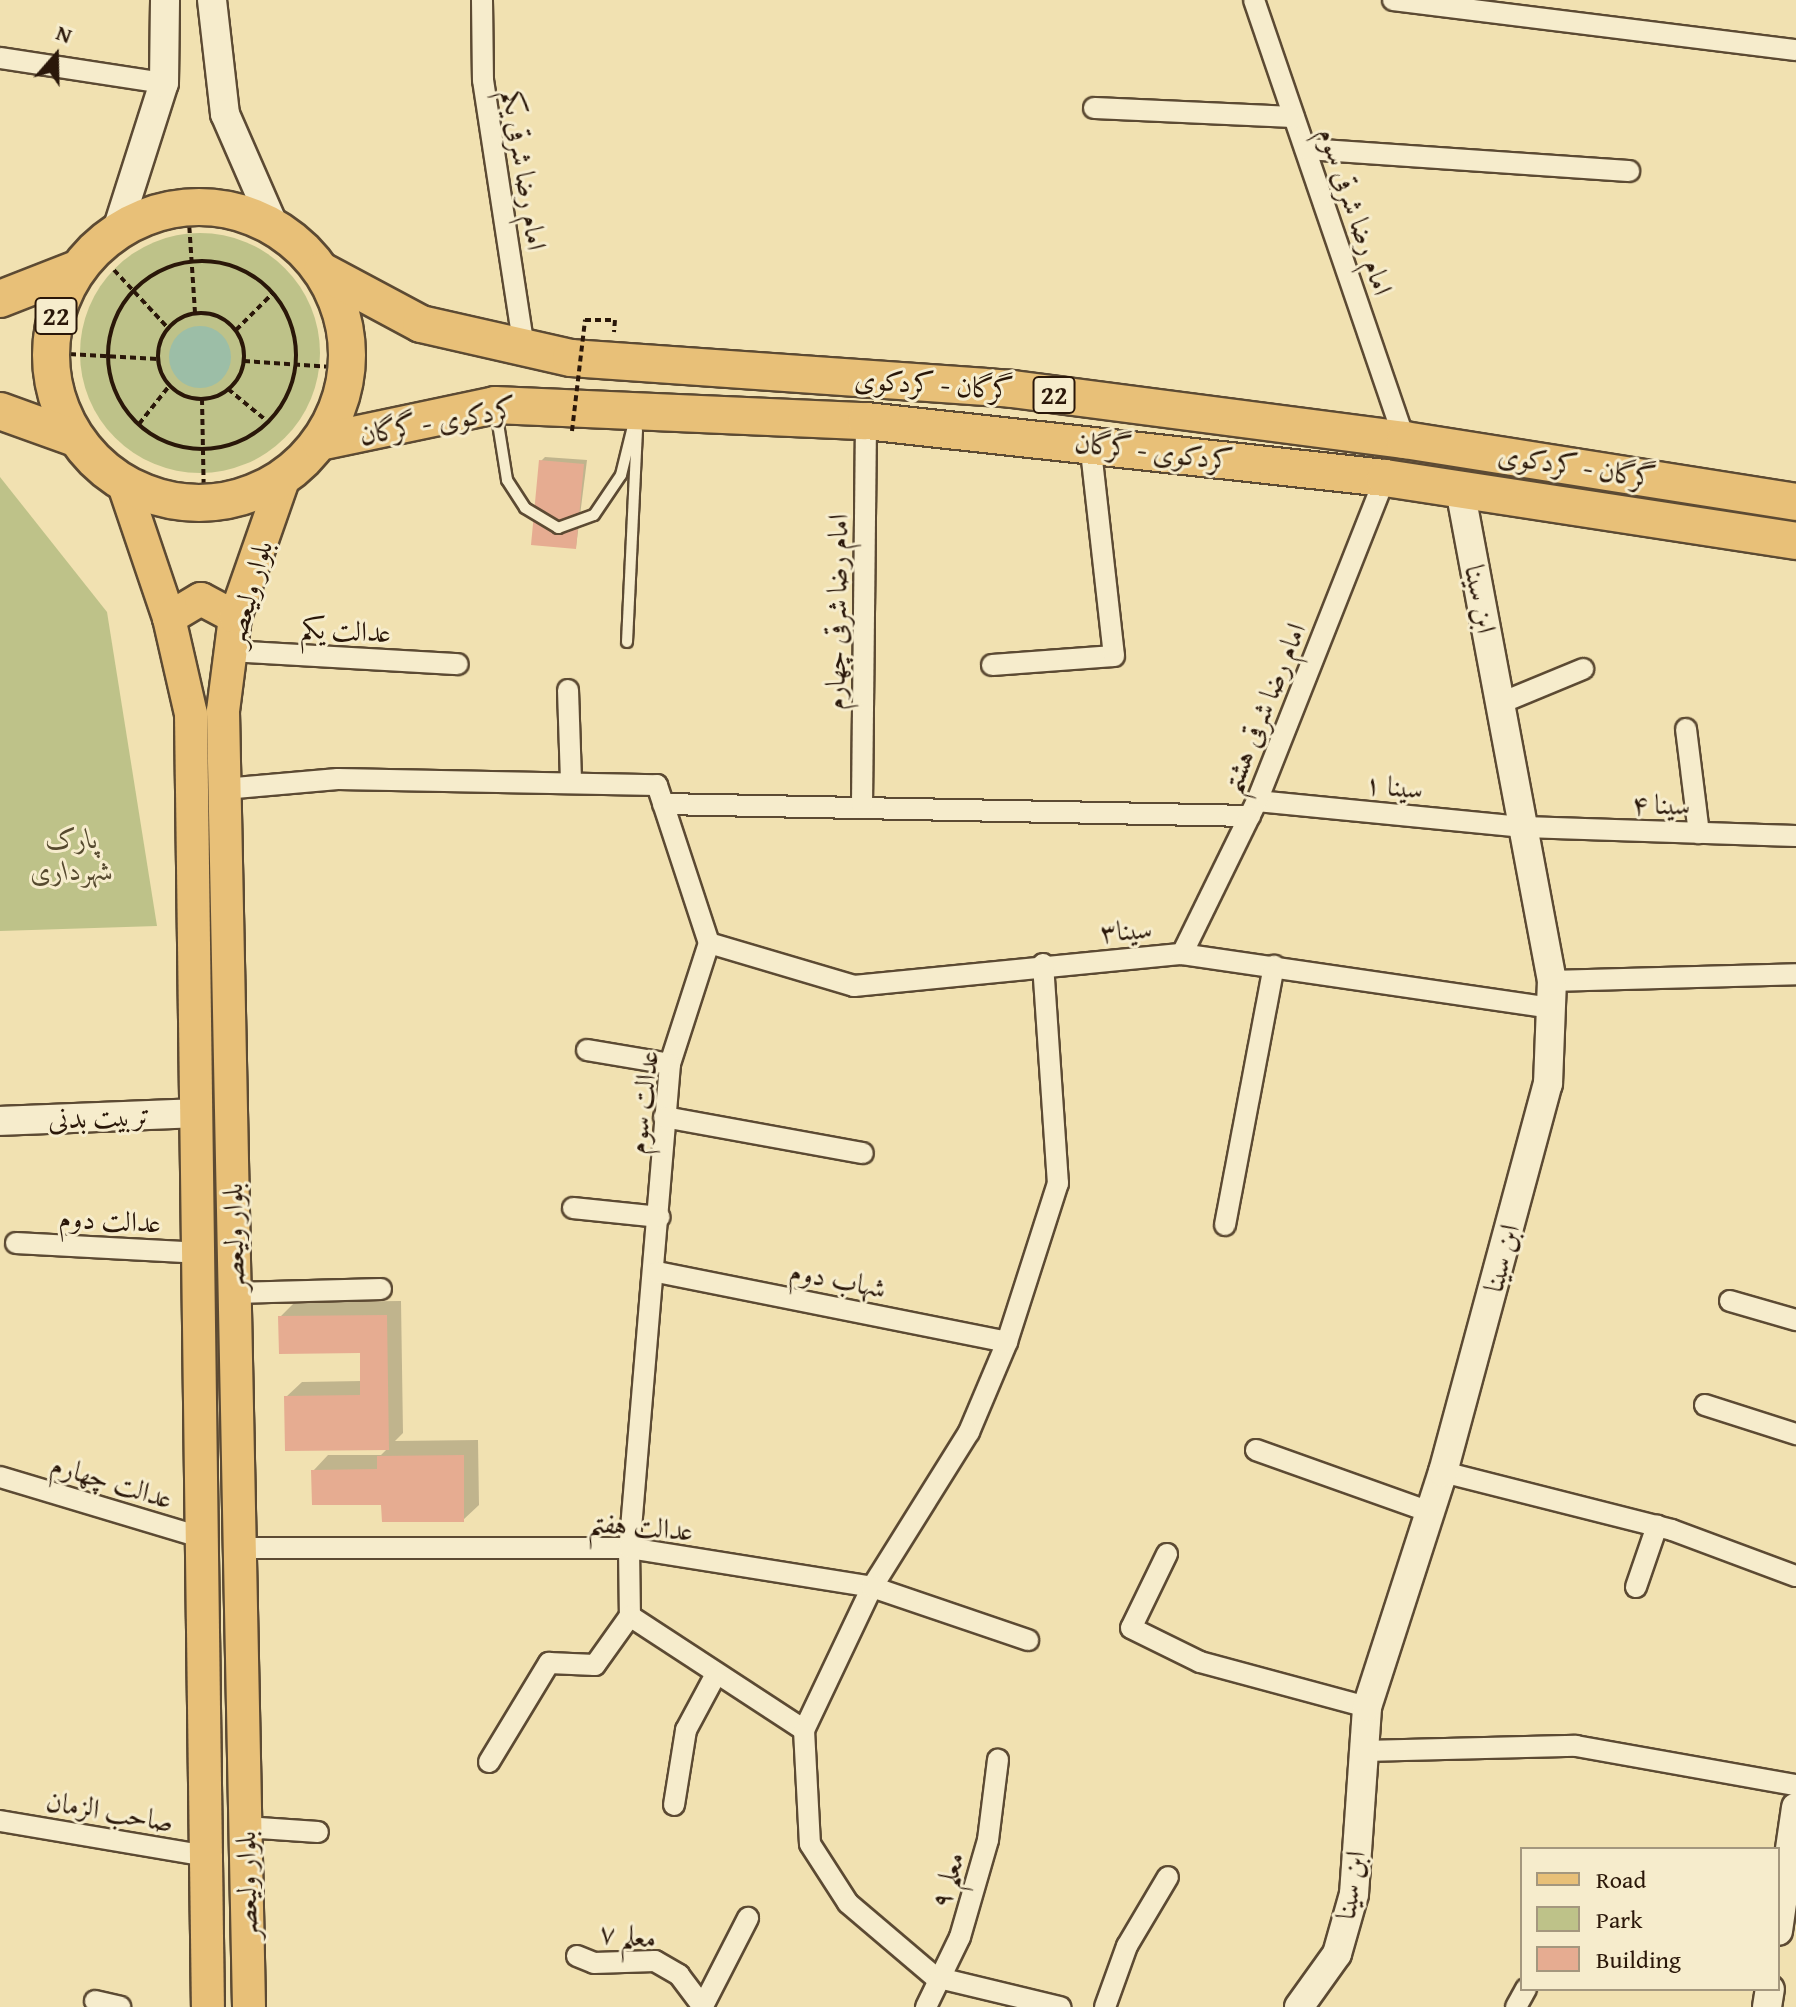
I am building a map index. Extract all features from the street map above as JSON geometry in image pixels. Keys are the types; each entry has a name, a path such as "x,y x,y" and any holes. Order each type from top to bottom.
{"highway":[{"name":"22","path":"188,207 232,211 274,226 322,271 343,317 347,368 320,442 284,477 204,503 123,482 75,438 61,411 50,353 62,295 77,269 117,230 188,207"},
{"name":"22","path":"0,299 77,269"},
{"name":"گرگان - کردکوی","path":"322,271 421,324 571,358 1012,389 1405,440 1796,502"},
{"name":"کردکوی - گرگان","path":"320,442 495,405 638,408 866,421 1090,443 1385,478 1796,541"},
{"name":"22","path":"0,411 75,438"}],"main road":[{"name":"بلوار ولیعصر","path":"249,2007 224,789 235,617 284,477"},
{"name":"بلوار ولیعصر","path":"123,482 169,618 191,714 212,1857 208,2007"},
{"path":"169,618 201,599 235,617"}],"street":[{"path":"117,230 164,83 165,0"},
{"path":"212,0 225,114 274,226"},
{"name":"امام رضا شرقی یکم","path":"482,0 483,80 524,347"},
{"name":"امام رضا شرقی سوم","path":"1254,0 1405,440"},
{"path":"1393,0 1796,50"},
{"path":"0,58 164,83"},
{"path":"1094,108 1294,117"},
{"path":"1306,149 1629,171"},
{"name":"امام رضا شرقی چهارم","path":"862,804 866,421"},
{"path":"992,665 1114,656 1090,443"},
{"name":"امام رضا شرقی هشتم","path":"1182,954 1254,809 1385,478"},
{"name":"ابن سینا","path":"1299,2007 1337,1954 1354,1894 1367,1707 1443,1472 1548,1084 1552,994 1524,827 1460,490"},
{"name":"عدالت یکم","path":"231,651 458,664"},
{"path":"1501,703 1583,669"},
{"path":"568,690 571,779"},
{"path":"1686,729 1699,833"},
{"path":"224,789 338,779 571,779 657,785 709,943"},
{"name":"سینا ۱","path":"663,804 1254,809 1524,827"},
{"name":"سینا ۴","path":"1524,827 1796,836"},
{"name":"سینا۳","path":"709,943 854,986 1043,964 1182,954 1552,994 1796,974"},
{"name":"عدالت سوم","path":"630,1616 629,1548 657,1272 664,1117 670,1064 709,943"},
{"path":"1043,964 1058,1183 1007,1342 969,1432 872,1587 804,1730 810,1844 848,1903 935,1977 1060,2007"},
{"path":"1225,1225 1274,966"},
{"path":"587,1050 670,1064"},
{"name":"تربیت بدنی","path":"0,1121 198,1113"},
{"path":"664,1117 863,1153"},
{"path":"573,1208 660,1217"},
{"name":"عدالت دوم","path":"16,1243 202,1253"},
{"name":"شهاب دوم","path":"657,1272 1007,1342"},
{"path":"235,1293 381,1289"},
{"path":"1730,1301 1796,1320"},
{"path":"1705,1405 1796,1434"},
{"path":"1256,1450 1430,1512"},
{"path":"1443,1472 1657,1526 1796,1576"},
{"name":"عدالت چهارم","path":"0,1477 207,1539"},
{"path":"1636,1587 1657,1526"},
{"name":"عدالت هفتم","path":"239,1548 629,1548 872,1587 1028,1640"},
{"path":"1167,1554 1131,1628 1200,1662 1367,1707"},
{"path":"489,1762 549,1663 595,1665 630,1616 715,1676 804,1730"},
{"path":"674,1805 686,1730 715,1676"},
{"path":"1364,1751 1576,1746 1796,1785"},
{"name":"معلم ۹","path":"926,2007 935,1977 960,1937 988,1840 998,1760"},
{"path":"1780,1917 1796,1807"},
{"name":"صاحب الزمان","path":"0,1821 212,1857"},
{"path":"245,1827 318,1832"},
{"path":"1105,2007 1127,1946 1168,1877"},
{"path":"703,2006 748,1918"},
{"name":"معلم ۷","path":"577,1956 594,1963 655,1961 679,1975 703,2006"},
{"path":"95,2001 120,2007"}],"lane":[{"path":"495,405 507,480 525,508 558,528 594,515 621,475 638,408"},
{"path":"627,642 638,408"}],"path":[{"path":"188,207 195,313"},
{"path":"193,261 236,267 273,293 295,340 296,365 268,422 237,442 201,449 138,425 122,405 107,356 110,332 134,289 193,261"},
{"path":"114,270 168,328"},
{"path":"236,330 273,293"},
{"path":"195,313 217,316 236,330 244,361 228,389 202,399 170,385 158,359 168,328 195,313"},
{"path":"572,431 585,320 615,320"},
{"path":"50,353 158,359"},
{"path":"244,361 347,368"},
{"path":"138,425 170,385"},
{"path":"228,389 268,422"},
{"path":"202,399 204,503"}],"green space":[{"path":"200,233 223,235 246,242 267,253 285,268 300,286 311,307 318,330 318,376 311,399 300,420 285,438 267,453 246,464 223,471 200,473 177,471 154,464 133,453 115,438 100,420 89,399 82,376 80,353 82,330 89,307 100,286 115,268 133,253 154,242 177,235"},
{"name":"پارک شهرداری","path":"0,477 107,612 157,926 0,931"}],"shaded area":[{"path":"200,326 212,328 222,335 229,345 229,369 222,379 212,386 200,388 188,386 178,379 171,369 169,357 171,345 178,335 188,328"}],"building":[{"path":"539,460 584,464 576,549 531,545"},
{"path":"387,1315 389,1450 285,1451 284,1396 360,1395 360,1353 279,1354 278,1316"},
{"path":"464,1455 464,1522 382,1522 381,1505 312,1505 311,1470 377,1469 377,1456"}]}
